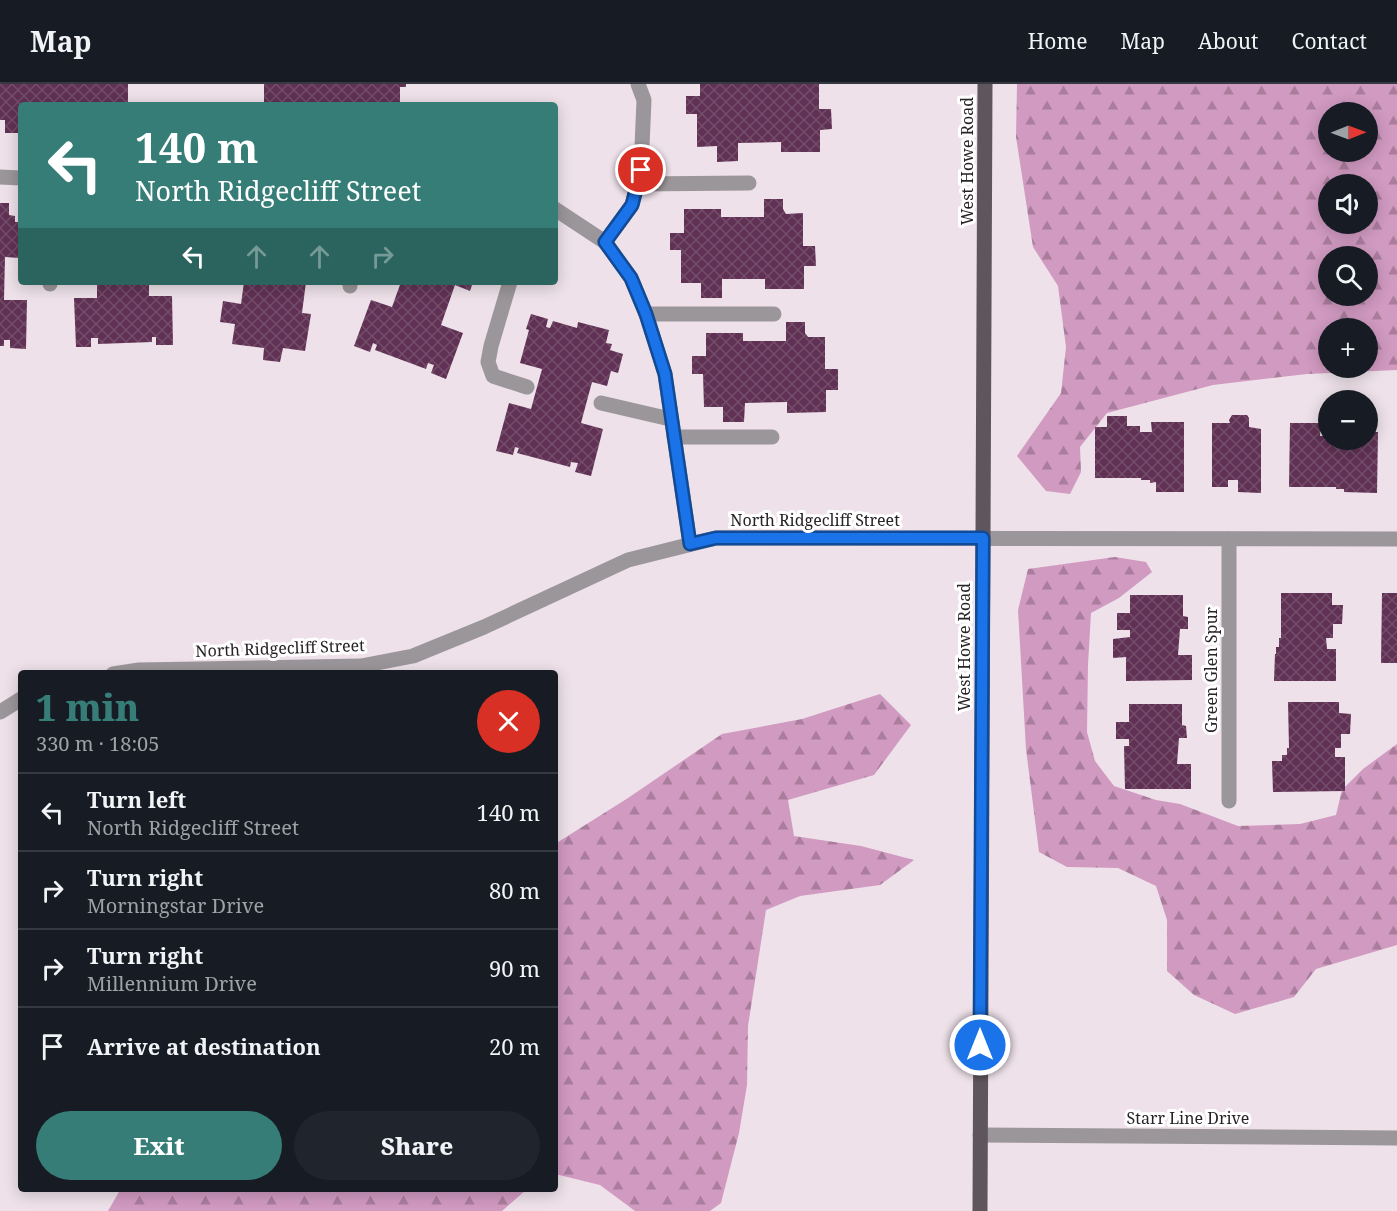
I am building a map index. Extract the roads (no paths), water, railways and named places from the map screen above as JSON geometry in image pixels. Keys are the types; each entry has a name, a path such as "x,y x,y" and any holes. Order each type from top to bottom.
{"main road":[{"name":"West Howe Road","path":"980,1211 985,84"}],"street":[{"path":"605,242 632,205 641,170 645,100 638,84"},
{"path":"0,177 18,178"},
{"path":"637,184 749,183"},
{"path":"558,210 605,242 631,278 646,314 665,374 690,544"},
{"path":"509,285 490,346 488,362 493,376 527,387"},
{"path":"646,314 774,314"},
{"path":"601,403 670,419"},
{"path":"674,437 772,436"},
{"name":"North Ridgecliff Street","path":"139,670 361,666 413,656 484,627 628,560 716,538 1397,539"},
{"name":"Green Glen Spur","path":"1229,539 1229,801"},
{"path":"0,712 18,701"},
{"name":"Starr Line Drive","path":"980,1135 1397,1138"}]}
